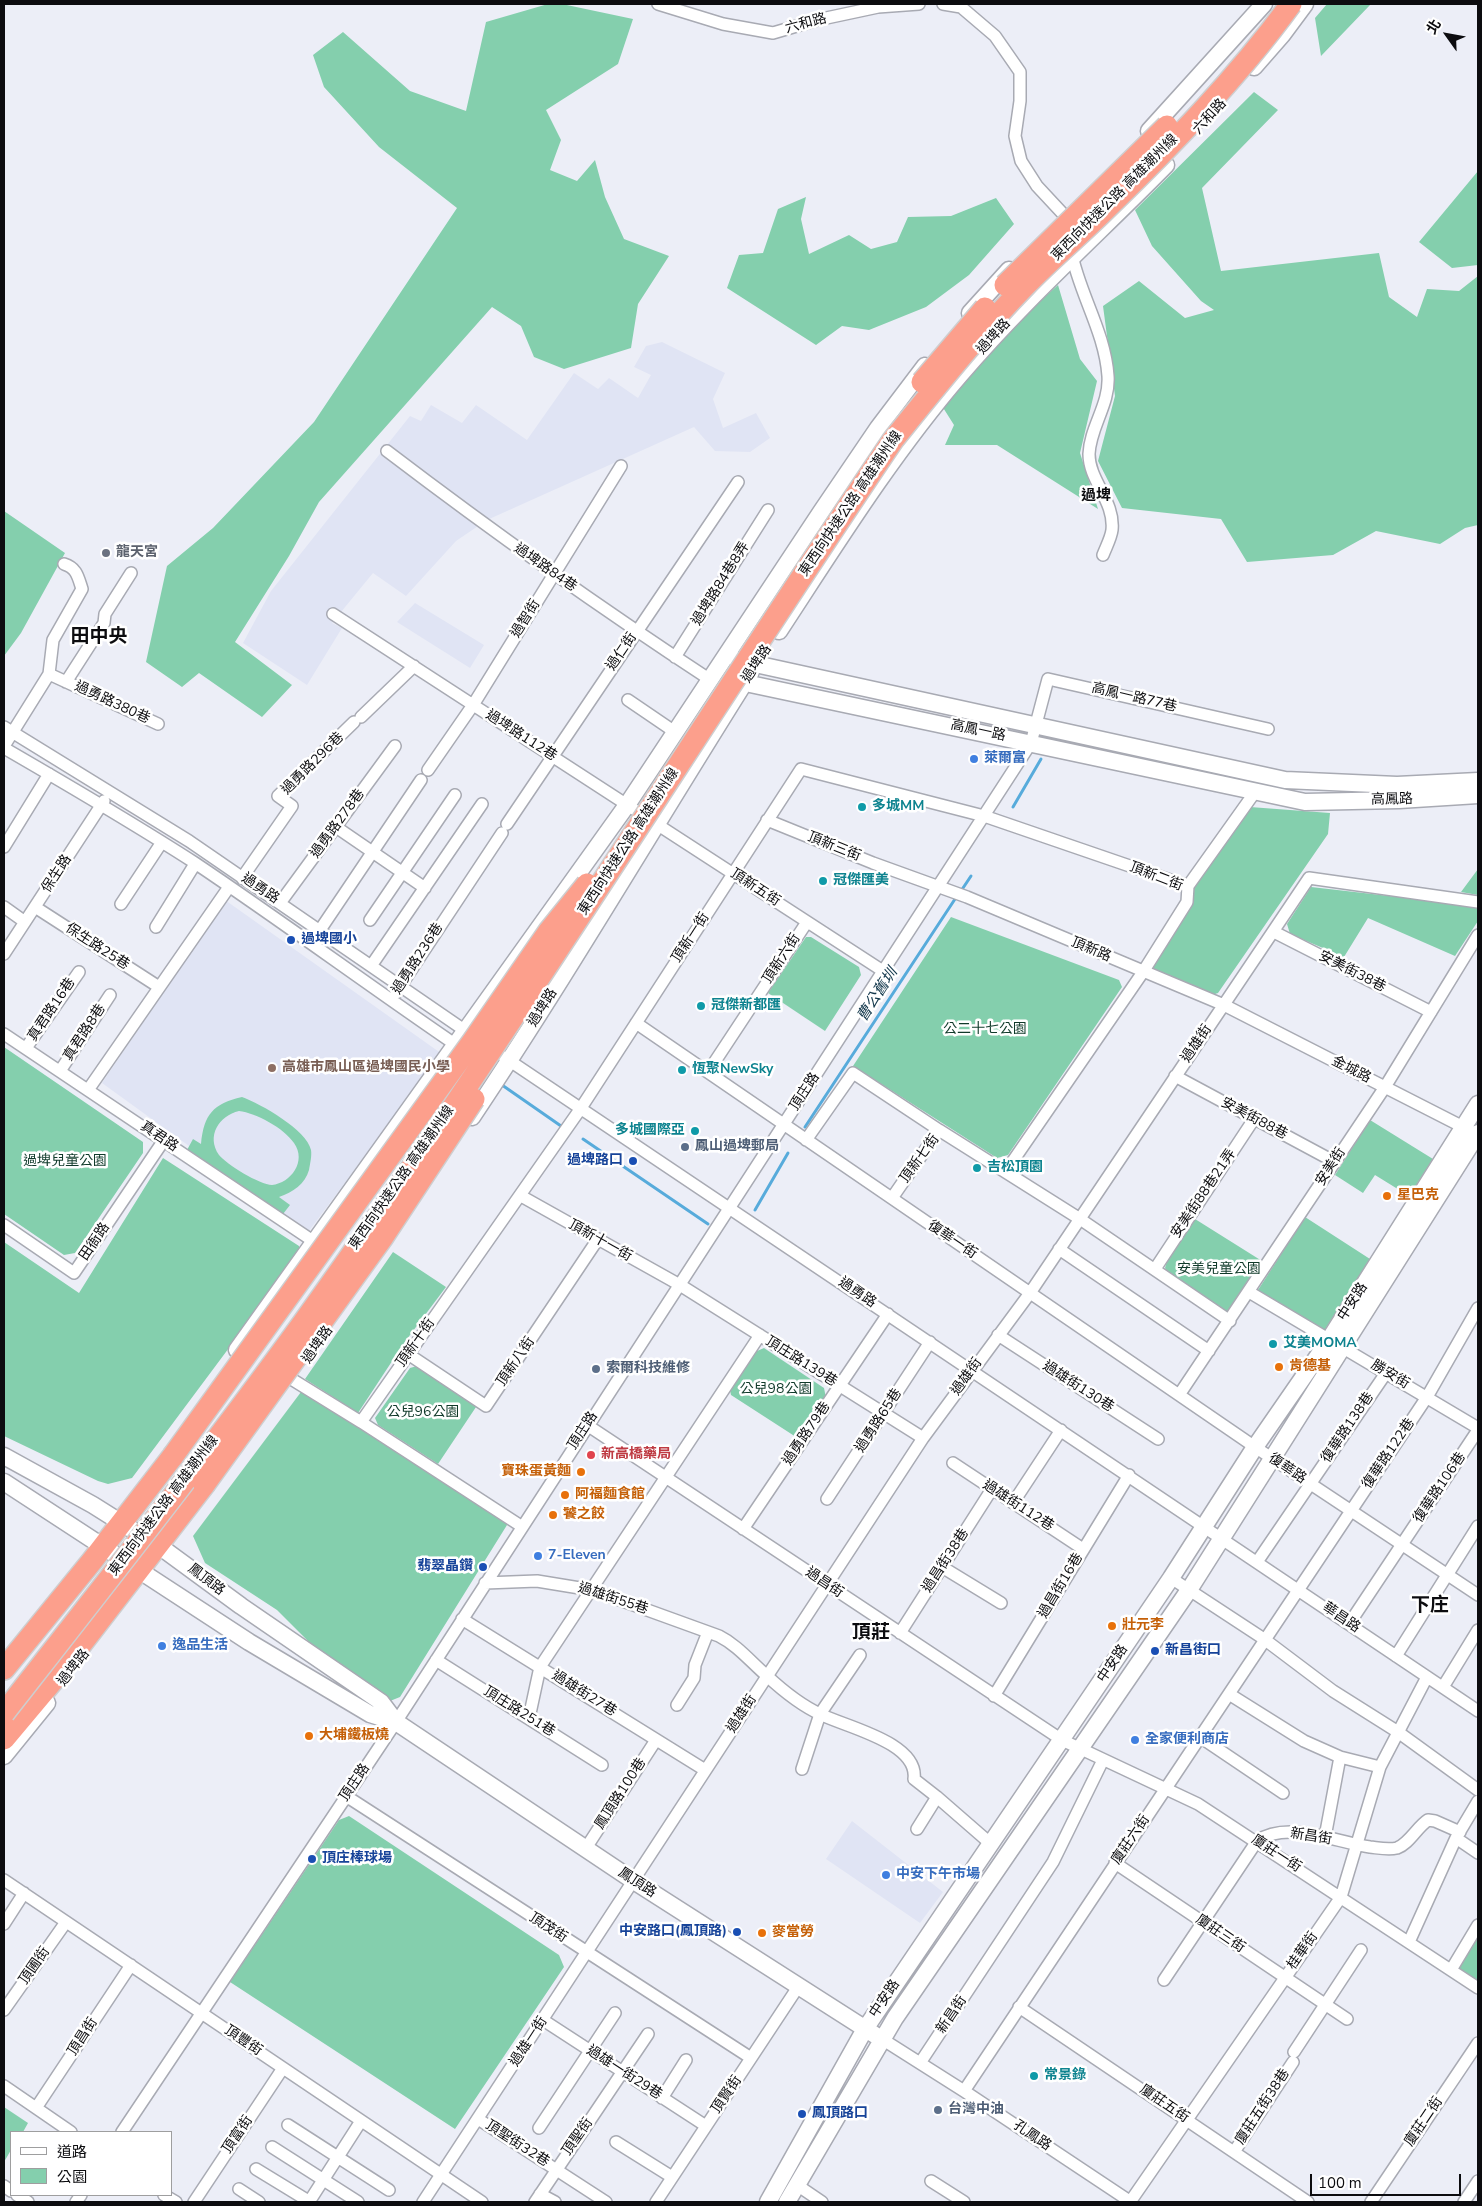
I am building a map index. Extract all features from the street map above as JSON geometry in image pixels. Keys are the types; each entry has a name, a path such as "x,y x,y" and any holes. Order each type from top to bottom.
{"highway":[{"name":"東西向快速公路 高雄潮州線","path":"4,1713 128,1554 303,1322 545,971 592,887 882,432 940,359 1015,275 1184,110 1274,4"},
{"name":"東西向快速公路 高雄潮州線","path":"4,1690 117,1546 291,1315 534,965 592,887 893,440 950,370 1026,285 1106,209 1195,118 1274,27 1290,4"},
{"path":"8,1660 172,1456 472,1041 549,931 592,887"},
{"path":"4,1739 162,1548 204,1484 383,1237 448,1140 571,945 592,887"}],"main road":[{"path":"119,1521 313,1241 627,805 722,658 878,428 944,341 1064,215 1176,104 1264,4"},
{"name":"六和路","path":"1072,256 1114,218 1204,125 1282,35 1305,4"},
{"name":"過埤路","path":"162,1548 293,1380 390,1243 510,1061 746,681 903,448 959,376 1035,292 1072,256"},
{"name":"高鳳一路","path":"722,658 758,663 1285,780 1308,782"},
{"name":"高鳳一路","path":"709,679 746,681 1305,802"},
{"name":"高鳳路","path":"1308,782 1397,785 1478,781"},
{"name":"高鳳路","path":"1305,802 1399,800 1478,795"},
{"name":"中安路","path":"788,2202 882,2039 1188,1590 1344,1347 1474,1133 1478,1104"},
{"name":"中安路","path":"768,2202 865,2029 1171,1578 1255,1447 1474,1133"},
{"name":"鳳頂路","path":"4,1456 119,1521 162,1548 249,1612 381,1702 396,1722"},
{"name":"鳳頂路","path":"4,1482 249,1642 370,1714 396,1722 634,1881 882,2039"},
{"name":"過埤路","path":"4,1756 143,1573"}],"street":[{"name":"六和路","path":"658,4 723,24 773,33 817,20 878,8 919,4"},
{"path":"943,4 961,7 995,36 1020,72 1020,101 1015,136 1021,161 1037,186 1064,215 1072,256 1100,338 1108,376 1105,403 1089,454 1096,477 1110,510 1112,530 1103,556"},
{"name":"過埤路84巷","path":"386,451 553,574 709,679"},
{"name":"過智街","path":"428,770 472,704 621,466"},
{"name":"過仁街","path":"446,917 552,756 738,482"},
{"name":"過埤路84巷8弄","path":"675,657 768,510"},
{"path":"4,747 8,730 49,674 53,640 82,589 78,574 72,567 64,564"},
{"name":"過勇路380巷","path":"66,682 104,623 105,614 131,573"},
{"name":"過埤路112巷","path":"333,614 627,805"},
{"name":"過勇路296巷","path":"242,878 292,806 278,796 414,666"},
{"name":"過勇路380巷","path":"49,674 158,724"},
{"name":"高鳳一路77巷","path":"1037,726 1048,678 1268,729"},
{"path":"628,700 675,732"},
{"name":"頂庄路","path":"123,2131 396,1722 484,1583 680,1285 1031,743 1037,726"},
{"name":"過勇路","path":"8,730 110,792 280,903 465,1031 1204,1526"},
{"name":"過勇路278巷","path":"280,903 395,746"},
{"name":"過勇路","path":"4,747 162,842 456,1044 510,1061"},
{"name":"頂新二街","path":"801,769 984,816 1188,886 1187,902 1143,972 1006,1171"},
{"name":"頂新一街","path":"581,1108 801,769"},
{"path":"4,847 49,774"},
{"path":"320,930 421,780"},
{"name":"保生路","path":"4,954 110,792"},
{"path":"1188,886 1254,792"},
{"path":"370,920 455,795"},
{"path":"371,966 482,804"},
{"name":"頂新五街","path":"627,805 883,971"},
{"name":"頂新三街","path":"768,820 873,863 962,896"},
{"path":"336,827 425,888"},
{"path":"121,904 162,842"},
{"path":"156,927 195,864"},
{"name":"過雄街","path":"634,1881 923,1438 1030,1293 1274,932 1308,878 1478,902"},
{"path":"88,1090 229,887"},
{"name":"頂新路","path":"962,896 1224,1005"},
{"path":"4,907 25,922"},
{"name":"保生路25巷","path":"35,907 159,988"},
{"name":"過勇路236巷","path":"391,1001 446,917"},
{"name":"頂新六街","path":"708,1072 807,922"},
{"name":"安美街38巷","path":"1274,932 1431,1012"},
{"name":"安美街","path":"1179,1395 1385,1087 1478,935"},
{"name":"真君路16巷","path":"26,1048 79,972"},
{"name":"真君路8巷","path":"60,1071 110,995"},
{"name":"金城路","path":"1224,1005 1474,1133"},
{"name":"復華一街","path":"636,1023 1098,1339"},
{"name":"真君路","path":"4,1034 313,1241"},
{"path":"806,1140 854,1073 939,1130"},
{"name":"安美街88巷","path":"1175,1076 1334,1162"},
{"name":"頂新十街","path":"361,1422 581,1108"},
{"name":"安美街88巷21弄","path":"1155,1269 1254,1120"},
{"name":"頂新七街","path":"892,1198 939,1130 1080,1218 1230,1321"},
{"name":"田衙路","path":"4,1225 74,1273 164,1140"},
{"name":"頂新十一街","path":"521,1196 680,1285"},
{"name":"頂新八街","path":"408,1354 486,1406 598,1239"},
{"path":"1059,1249 1209,1351"},
{"name":"頂庄路139巷","path":"680,1285 923,1438"},
{"name":"勝安街","path":"1249,1292 1328,1340 1344,1347 1478,1429"},
{"name":"復華路122巷","path":"1297,1589 1427,1397 1478,1308"},
{"name":"過勇路79巷","path":"743,1529 888,1314"},
{"name":"過雄街130巷","path":"998,1335 1158,1439"},
{"path":"529,1718 540,1667 760,1336"},
{"name":"復華路","path":"1098,1339 1272,1459 1478,1595"},
{"name":"過勇路65巷","path":"827,1499 930,1342"},
{"name":"復華路138巷","path":"1257,1562 1386,1373"},
{"path":"293,1380 522,1526"},
{"name":"過昌街","path":"587,1425 1062,1740"},
{"name":"復華路106巷","path":"1349,1624 1478,1429"},
{"path":"1013,1503 1061,1430"},
{"name":"過雄街112巷","path":"954,1463 1083,1549"},
{"name":"過昌街16巷","path":"994,1696 1129,1475"},
{"name":"過昌街38巷","path":"900,1633 992,1489"},
{"name":"華昌路","path":"1204,1526 1478,1711"},
{"path":"1396,1656 1478,1526"},
{"path":"942,1567 1000,1603"},
{"path":"1171,1578 1264,1639 1333,1690 1398,1732 1478,1790"},
{"name":"過雄街55巷","path":"484,1583 537,1582 592,1590 708,1632 734,1645 766,1676 810,1710 880,1738 910,1760 915,1769 914,1779 991,1844"},
{"name":"廈莊六街","path":"964,2091 1297,1589"},
{"name":"過雄街27巷","path":"462,1619 705,1770"},
{"path":"1443,1687 1478,1630"},
{"path":"677,1705 694,1678 695,1665 708,1632"},
{"path":"802,1769 820,1714 860,1654"},
{"name":"頂庄路251巷","path":"436,1660 602,1764"},
{"name":"桂華街","path":"1131,2202 1341,1897 1380,1767 1427,1677"},
{"path":"1229,1694 1304,1741 1340,1757 1380,1767"},
{"path":"1200,1737 1283,1793"},
{"name":"鳳頂路100巷","path":"586,1848 656,1740"},
{"name":"廈莊一街","path":"1062,1740 1166,1787 1198,1804 1478,1988"},
{"path":"1324,1838 1340,1757"},
{"name":"新昌街","path":"920,2063 1053,1862 1103,1760"},
{"name":"頂茂街","path":"346,1796 751,2058"},
{"path":"916,1829 937,1797"},
{"path":"1409,1942 1458,1835 1478,1801"},
{"name":"新昌街","path":"1257,1841 1273,1833 1324,1838 1386,1850 1402,1846 1428,1820 1436,1820 1458,1835 1478,1853"},
{"path":"1164,1980 1257,1841"},
{"name":"廈莊三街","path":"1115,1863 1347,2020"},
{"name":"頂豐街","path":"4,1880 482,2202"},
{"name":"過雄一街","path":"423,2202 634,1881"},
{"path":"4,1924 24,1894"},
{"name":"頂圃街","path":"4,2010 66,1922"},
{"path":"1451,1970 1478,1925"},
{"path":"1325,2005 1361,1950"},
{"name":"頂昌街","path":"36,2108 131,1966"},
{"name":"頂賢街","path":"656,2202 798,1987"},
{"name":"廈莊五街38巷","path":"1234,2152 1325,2005"},
{"name":"廈莊五街","path":"1019,2007 1308,2202"},
{"path":"539,2128 615,2013"},
{"name":"過雄一街29巷","path":"543,2020 706,2126"},
{"name":"頂聖街","path":"538,2198 648,2034"},
{"name":"孔鳳路","path":"882,2039 1131,2202"},
{"name":"廈莊二街","path":"1370,2202 1478,2043"},
{"path":"662,2098 686,2060"},
{"name":"頂富街","path":"194,2202 283,2068"},
{"path":"4,2086 70,2131"},
{"name":"頂聖街32巷","path":"478,2119 603,2200"},
{"path":"256,2169 309,2202 361,2121"},
{"path":"288,2125 389,2190"},
{"path":"616,2142 672,2177"},
{"path":"272,2147 358,2202"},
{"path":"931,2180 964,2202"},
{"path":"1464,2202 1478,2181"},
{"path":"797,2185 822,2202"},
{"path":"240,2189 259,2202"},
{"path":"538,2198 555,2202"}],"shaded area":[{"path":"662,342 725,373 713,399 723,428 756,413 770,438 750,452 715,451 694,427 487,520 456,541 406,596 373,573 332,623 342,628 307,685 243,643 271,591 410,416 421,421 431,405 462,423 476,405 527,440 574,373 598,389 609,378 638,398 651,375 634,367 646,346"},
{"path":"415,603 484,645 470,668 397,622"},
{"name":"高雄市鳳山區過埤國民小學","path":"225,900 442,1054 308,1232 102,1083"},
{"name":"中安下午市場","path":"852,1821 943,1892 920,1923 826,1859"}],"green space":[{"path":"548,4 562,4 633,19 618,64 546,110 561,140 550,170 577,181 595,160 605,197 624,239 669,256 638,304 631,348 564,369 534,357 521,326 492,307 319,502 289,556 235,642 292,685 262,717 199,673 182,687 146,662 167,566 213,528 314,422 457,208 379,147 324,87 313,55 343,32 410,91 466,111 486,22"},
{"path":"1327,4 1371,4 1321,56 1315,18"},
{"path":"1254,92 1278,110 1202,188 1221,271 1379,253 1389,297 1417,317 1427,289 1459,291 1478,276 1478,525 1465,528 1440,544 1376,531 1333,555 1247,562 1221,519 1122,508 1098,461 1115,396 1103,306 1139,281 1185,318 1214,310 1201,301 1152,246 1135,210"},
{"path":"1478,171 1478,265 1452,268 1419,242"},
{"path":"806,197 801,219 809,254 849,235 871,249 897,242 908,217 951,216 996,198 1014,224 969,275 926,307 869,330 842,326 816,345 727,288 739,255 763,253 778,209"},
{"path":"1058,285 1080,359 1097,381 1080,453 1098,509 997,445 945,445 954,425 942,406 1010,328"},
{"path":"4,511 65,553 21,633 4,656"},
{"path":"1250,807 1330,813 1328,834 1218,993 1209,996 1154,976 1151,967 1192,887"},
{"path":"1478,869 1478,895 1461,892"},
{"path":"1311,887 1477,906 1478,921 1455,956 1368,918 1344,957 1290,934 1287,924"},
{"name":"公二十七公園","path":"951,917 1119,980 1122,987 1008,1155 997,1158 853,1066"},
{"path":"806,937 811,937 859,967 861,975 825,1031 768,993"},
{"name":"過埤兒童公園","path":"4,1047 143,1142 143,1153 75,1253 64,1255 4,1214"},
{"path":"242,1097 260,1105 292,1126 308,1142 311,1150 309,1170 305,1179 298,1187 279,1197 290,1205 283,1214 187,1150 193,1139 201,1144 205,1125 212,1112 217,1107","holes":["239,1111 246,1112 277,1127 294,1143 298,1150 298,1164 291,1176 285,1180 272,1185 260,1182 236,1168 219,1155 215,1148 214,1134 220,1122"]},
{"path":"1370,1120 1433,1159 1409,1196 1375,1175 1363,1193 1335,1175"},
{"path":"163,1158 299,1246 299,1254 132,1478 108,1484 4,1436 4,1242 79,1293"},
{"path":"1305,1217 1370,1259 1324,1331 1260,1295 1258,1290"},
{"name":"安美兒童公園","path":"1195,1219 1262,1261 1233,1306 1227,1311 1223,1311 1167,1272 1165,1268 1167,1261"},
{"path":"393,1252 446,1287 404,1343 358,1413 305,1379"},
{"name":"公兒98公園","path":"764,1348 824,1388 826,1398 801,1437 796,1437 731,1395 730,1390 757,1351"},
{"name":"公兒96公園","path":"417,1366 476,1407 438,1464 378,1425 375,1418 410,1368"},
{"path":"304,1388 504,1517 507,1525 400,1697 390,1701 321,1654 277,1610 205,1563 193,1536"},
{"path":"349,1816 559,1955 564,1967 455,2129 230,1982 339,1820"},
{"path":"1478,1926 1478,1984 1452,1967"},
{"path":"4,2107 28,2123 24,2131 10,2131 10,2152 4,2162"}],"waterway":[{"name":"曹公舊圳","path":"1013,807 1041,759"},
{"name":"曹公舊圳","path":"961,891 971,876"},
{"name":"曹公舊圳","path":"805,1127 957,896"},
{"name":"曹公舊圳","path":"502,1085 561,1126"},
{"name":"曹公舊圳","path":"583,1139 708,1224"},
{"name":"曹公舊圳","path":"755,1210 788,1153"}],"place":[{"name":"龍天宮","path":"106,553"},
{"name":"萊爾富","path":"974,759"},
{"name":"多城MM","path":"862,807"},
{"name":"冠傑匯美","path":"823,881"},
{"name":"過埤國小","path":"291,940"},
{"name":"冠傑新都匯","path":"701,1006"},
{"name":"高雄市鳳山區過埤國民小學","path":"272,1068"},
{"name":"恆聚NewSky","path":"682,1070"},
{"name":"多城國際亞","path":"695,1131"},
{"name":"鳳山過埤郵局","path":"685,1147"},
{"name":"過埤路口","path":"633,1161"},
{"name":"吉松頂園","path":"977,1168"},
{"name":"星巴克","path":"1387,1196"},
{"name":"艾美MOMA","path":"1273,1344"},
{"name":"肯德基","path":"1279,1367"},
{"name":"索爾科技維修","path":"596,1369"},
{"name":"新高橋藥局","path":"591,1455"},
{"name":"寶珠蛋黃麵","path":"581,1472"},
{"name":"阿福麵食館","path":"565,1495"},
{"name":"饕之餃","path":"553,1515"},
{"name":"7-Eleven","path":"538,1556"},
{"name":"翡翠晶鑽","path":"483,1567"},
{"name":"壯元李","path":"1112,1626"},
{"name":"逸品生活","path":"162,1646"},
{"name":"新昌街口","path":"1155,1651"},
{"name":"大埔鐵板燒","path":"309,1736"},
{"name":"全家便利商店","path":"1135,1740"},
{"name":"頂庄棒球場","path":"312,1859"},
{"name":"中安下午市場","path":"886,1875"},
{"name":"中安路口(鳳頂路)","path":"737,1932"},
{"name":"麥當勞","path":"762,1933"},
{"name":"常景錄","path":"1034,2076"},
{"name":"台灣中油","path":"938,2110"},
{"name":"鳳頂路口","path":"802,2114"}],"district":[{"name":"過埤","path":"1096,496"},
{"name":"田中央","path":"99,637"},
{"name":"下庄","path":"1430,1606"},
{"name":"頂莊","path":"871,1633"}]}
